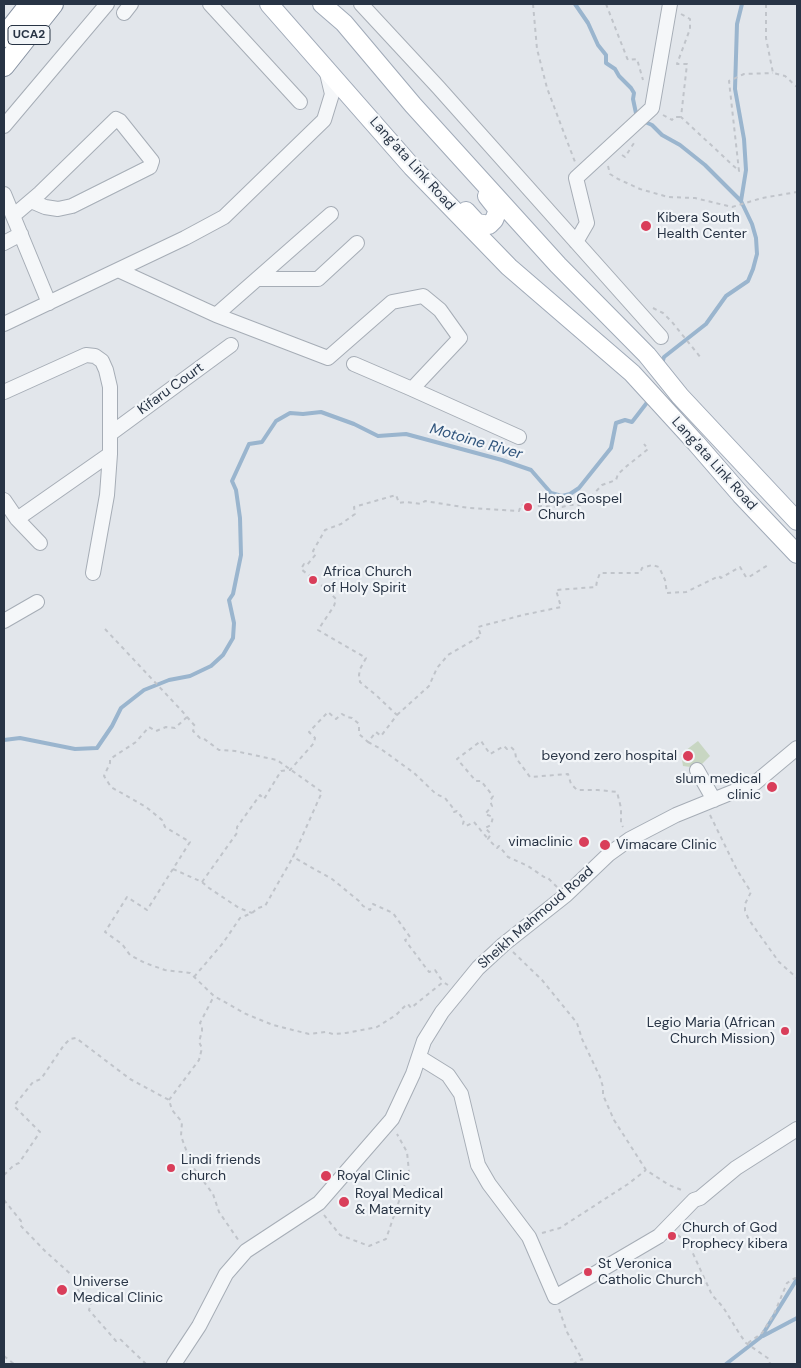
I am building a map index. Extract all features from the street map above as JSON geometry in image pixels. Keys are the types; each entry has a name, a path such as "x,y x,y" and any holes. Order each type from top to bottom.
{"highway":[{"name":"UCA2","path":"4,37 30,4"},
{"name":"UCA2","path":"4,66 54,4"}],"main road":[{"name":"Lang'ata Link Road","path":"269,4 412,167 509,267 632,373 740,495 797,554"},
{"path":"322,4 344,22 413,105 435,137 498,210 494,220 489,225 477,223 441,187 412,167"},
{"name":"Lang'ata Link Road","path":"413,105 558,265 647,356 680,396 797,521"}],"street":[{"path":"4,126 107,4"},
{"path":"210,4 300,102"},
{"path":"361,4 661,336"},
{"path":"576,242 587,224 576,178 652,108 672,7"},
{"path":"4,324 185,238 224,217 324,120 332,94 326,67"},
{"path":"13,216 116,119 120,121 152,161 150,167 72,206 58,209 45,207 31,201"},
{"path":"4,194 49,303"},
{"path":"216,315 331,214"},
{"path":"4,243 21,234"},
{"path":"257,279 318,279 357,243"},
{"path":"118,270 216,315 328,358 392,302 422,296 440,310 460,338 412,389"},
{"name":"Kifaru Court","path":"110,434 231,345"},
{"path":"4,392 86,355 95,356 102,361 110,387 110,454 107,496 93,573"},
{"path":"354,364 520,437"},
{"path":"18,519 110,454"},
{"path":"4,500 40,543"},
{"path":"4,621 37,602"},
{"name":"Sheikh Mahmoud Road","path":"174,1364 199,1326 226,1274 246,1251 319,1203 392,1119 406,1090 424,1041 442,1012 478,968 504,944 566,895 609,854 630,839 667,819 755,784 797,748"},
{"path":"697,770 709,802"},
{"path":"419,1057 448,1075 460,1094 478,1165 489,1184 528,1237 555,1297 659,1236 694,1200 700,1198 747,1159 797,1129"}],"path":[{"path":"606,4 626,58 628,60 636,58 639,62 644,84"},
{"path":"766,4 766,38 772,73"},
{"path":"672,7 690,19 690,29 677,64 687,64 681,117"},
{"path":"652,108 672,120 674,117 681,117 739,171 729,81 737,76 762,72 785,76 797,87"},
{"path":"732,207 762,198 797,192"},
{"path":"672,322 701,358"},
{"path":"397,715 360,682 360,669 366,658 318,630 334,606 336,599 326,588 301,569 316,554 313,551 325,530 341,524 355,514 354,507 396,494 399,503 421,504 425,501 469,508 519,511 521,505 562,507 569,504 580,505 589,499 602,485 616,480 618,474 628,464 648,449 644,444"},
{"path":"368,742 376,732 381,736 397,715 429,686 437,668 448,655 481,636 478,627 561,607 556,590 596,587 600,573 640,572 642,568 652,565 659,567 665,580 667,593 686,592 719,576 721,578 740,567 746,577 749,577 768,565"},
{"path":"106,629 195,726 193,731 200,738 203,738 219,750 235,751 277,760 322,792 293,857 265,906 240,918 223,943 194,977"},
{"path":"202,882 237,833 237,828 260,796 264,799 281,771 290,770 314,743 315,738 308,732 328,712 336,719 342,714 347,718 352,718 358,724 359,734 368,742 381,748 414,772 436,794 446,798 452,805 454,812 457,811 464,820 463,824 466,826 474,822 488,839 497,848 499,846 508,857 528,866 544,877 547,876 566,895"},
{"path":"187,717 175,728 166,727 156,731 149,727 136,742 110,759 110,764 104,776 115,790 146,807 162,820 165,827 190,842 147,910 127,897 105,932 122,944 130,954 145,964 165,970 190,973 214,996 246,1014 273,1025 309,1034 326,1032 333,1034 369,1030 377,1027 396,1016 404,1006 408,1004 410,1008 444,982"},
{"path":"488,839 491,834 485,828 491,826 492,817 486,814 492,806 490,801 493,796 481,781 476,781 457,759 481,742 490,754 504,746 507,749 511,747 530,778 568,774 571,784 577,790 617,792 621,808 621,823 630,839"},
{"path":"709,802 737,870 751,892 745,911 749,920 779,962 797,978"},
{"path":"293,857 332,879 370,910 373,904 393,913 410,937 405,940 429,972 434,970 444,982 458,993"},
{"path":"173,869 202,882 239,908 252,913"},
{"path":"504,944 544,981 577,1023 582,1039 600,1077 603,1095 614,1120 646,1170 682,1190 694,1200"},
{"path":"169,1100 199,1060 202,1048 199,1042 202,1030 200,1023 214,996"},
{"path":"4,1175 14,1165 19,1163 40,1132 14,1106 33,1082 41,1079 64,1045 70,1039 76,1038 130,1078 169,1100 172,1110 182,1122 181,1136 192,1166 213,1194 219,1212 246,1251"},
{"path":"319,1203 322,1213 340,1235 369,1246 386,1240 409,1172 407,1152 390,1125 386,1125"},
{"path":"528,1237 560,1228 628,1184 646,1170"},
{"path":"4,1200 21,1220 20,1225 75,1278 75,1287 90,1304 89,1310 116,1341 120,1339 146,1364"},
{"path":"669,1227 690,1248 712,1295 723,1307 746,1343 769,1359 770,1364"},
{"path":"746,1343 762,1334 774,1314 787,1283 797,1279"},
{"path":"555,1297 567,1332 584,1364"},
{"path":"4,1356 14,1364"},
{"path":"573,1364 582,1359"}],"green space":[{"path":"698,741 710,756 698,768 683,766 681,754"}],"waterway":[{"name":"Motoine River","path":"575,4 588,23 598,45 606,55 606,63 615,69 634,93 633,99 637,118"},
{"path":"741,201 746,170 744,139 735,89 737,24 742,4"},
{"name":"Motoine River","path":"643,121 652,125 662,135 680,145 705,165 741,201 752,224 756,238 757,254 748,281 726,296 706,324 664,357 661,366"},
{"name":"Motoine River","path":"4,740 20,738 75,749 97,748 112,726 121,708 144,690 169,680 190,676 211,666 223,655 233,638 234,623 229,600 233,594 241,555 240,518 236,490 232,481 249,444 262,442 276,421 290,413 321,412 354,424 378,436 406,434 502,460 531,470 551,493 562,496 570,494 579,488 611,448 616,423 625,420 632,422 649,400"},
{"path":"726,1364 761,1337 797,1279"},
{"path":"763,1336 797,1318"}],"place":[{"name":"Kibera South Health Center","path":"646,226"},
{"name":"Hope Gospel Church","path":"528,507"},
{"name":"Africa Church of Holy Spirit","path":"313,580"},
{"name":"beyond zero hospital","path":"688,756"},
{"name":"slum medical clinic","path":"772,787"},
{"name":"vimaclinic","path":"584,842"},
{"name":"Vimacare Clinic","path":"605,845"},
{"name":"Legio Maria (African Church Mission)","path":"785,1031"},
{"name":"Lindi friends church","path":"171,1168"},
{"name":"Royal Clinic","path":"326,1176"},
{"name":"Royal Medical & Maternity","path":"344,1202"},
{"name":"Church of God Prophecy kibera","path":"672,1236"},
{"name":"St Veronica Catholic Church","path":"588,1272"},
{"name":"Universe Medical Clinic","path":"62,1290"}]}
